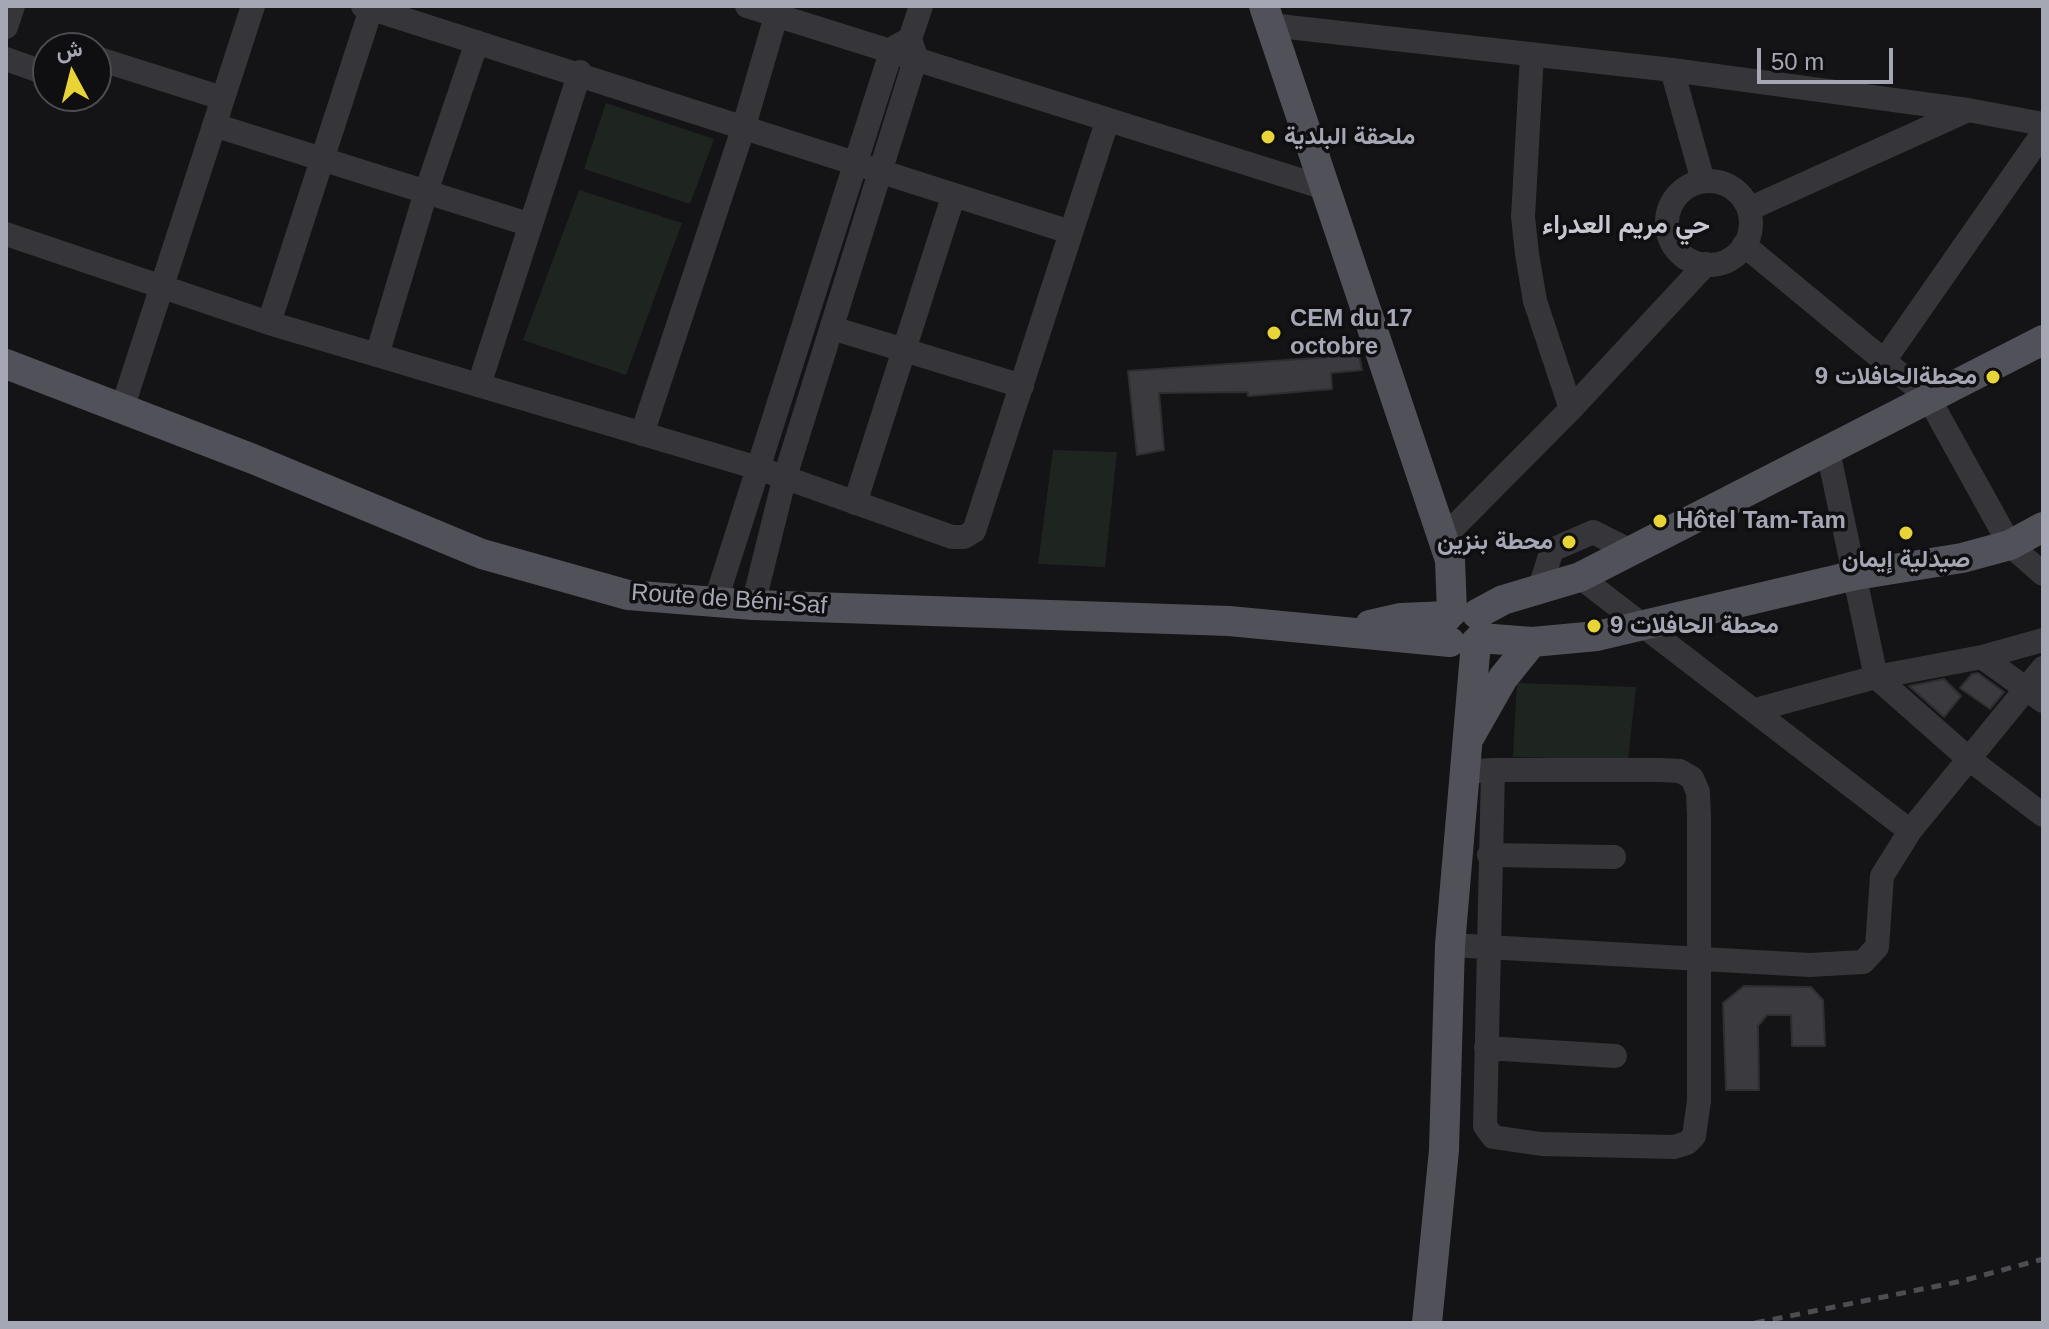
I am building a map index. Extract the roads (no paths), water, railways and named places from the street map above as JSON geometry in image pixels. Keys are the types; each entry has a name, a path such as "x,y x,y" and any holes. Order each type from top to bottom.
{"main road":[{"path":"1267,15 1446,549 1463,627 1470,690 1450,945 1444,1150 1427,1323"},
{"path":"1463,627 1503,600 1580,577 2043,340"},
{"name":"Route de Béni-Saf","path":"6,350 110,404"},
{"name":"Route de Béni-Saf","path":"6,364 530,570 628,595 715,603 1229,621 1347,632 1401,618 1532,642 1643,626 1856,575 1962,558 2010,545 2043,527"},
{"path":"1464,758 1503,678 1532,642"}],"street":[{"path":"6,27 13,6"},
{"path":"110,404 164,287 253,6"},
{"path":"747,6 778,11 906,48 1107,122 1325,188"},
{"path":"715,603 855,162 906,48 921,6"},
{"path":"269,323 323,159 367,7 580,72 883,171 953,197 1070,232"},
{"path":"642,434 744,126 778,11"},
{"path":"1267,15 1532,55 1672,70 1968,110 2043,124"},
{"path":"377,355 426,192 477,42"},
{"path":"753,605 784,480 883,171 906,48"},
{"path":"1532,55 1523,217 1527,254 1535,301 1571,409"},
{"path":"6,59 32,68"},
{"path":"112,63 222,98"},
{"path":"1672,70 1703,181"},
{"path":"479,385 580,72"},
{"path":"1749,209 1968,110"},
{"path":"6,234 269,323 758,468 784,480 952,537 964,537 974,531 1107,122"},
{"path":"214,125 531,225"},
{"path":"1884,361 2043,133"},
{"path":"1703,181 1731,187 1749,209 1751,222 1744,245 1728,260 1706,264 1681,254 1667,231 1667,217 1679,193 1703,181"},
{"path":"855,503 953,197"},
{"path":"1744,245 1928,397 2010,545 2043,574"},
{"path":"1446,549 1706,264"},
{"path":"832,328 1022,386"},
{"path":"1828,451 1876,677 1969,759 2043,815"},
{"path":"1539,590 1552,550 1593,532 1631,551"},
{"path":"1580,577 1910,831"},
{"path":"1755,710 1876,677 1982,657 2043,640"},
{"path":"1982,657 2035,695"},
{"path":"1450,945 1810,965 1863,962 1872,955 1880,935 1882,876 1910,831 1969,759 2035,695 2043,668"},
{"path":"1464,758 1493,770 1662,770 1680,771 1692,778 1699,804 1699,1119 1694,1136 1687,1143 1674,1147 1570,1145 1493,1137 1485,1126 1486,948 1493,770"},
{"path":"1489,855 1614,857"},
{"path":"1486,1048 1615,1056"}],"railway":[{"path":"1755,1323 1962,1281 2043,1259"}],"place":[{"name":"ملحقة البلدية","path":"1268,137"},
{"name":"CEM du 17 octobre","path":"1274,333"},
{"name":"محطةالحافلات 9","path":"1993,377"},
{"name":"Hôtel Tam-Tam","path":"1660,521"},
{"name":"صيدلية إيمان","path":"1906,533"},
{"name":"محطة بنزين","path":"1569,542"},
{"name":"محطة الحافلات 9","path":"1594,626"}],"district":[{"name":"حي مريم العدراء","path":"1626,226"}]}
